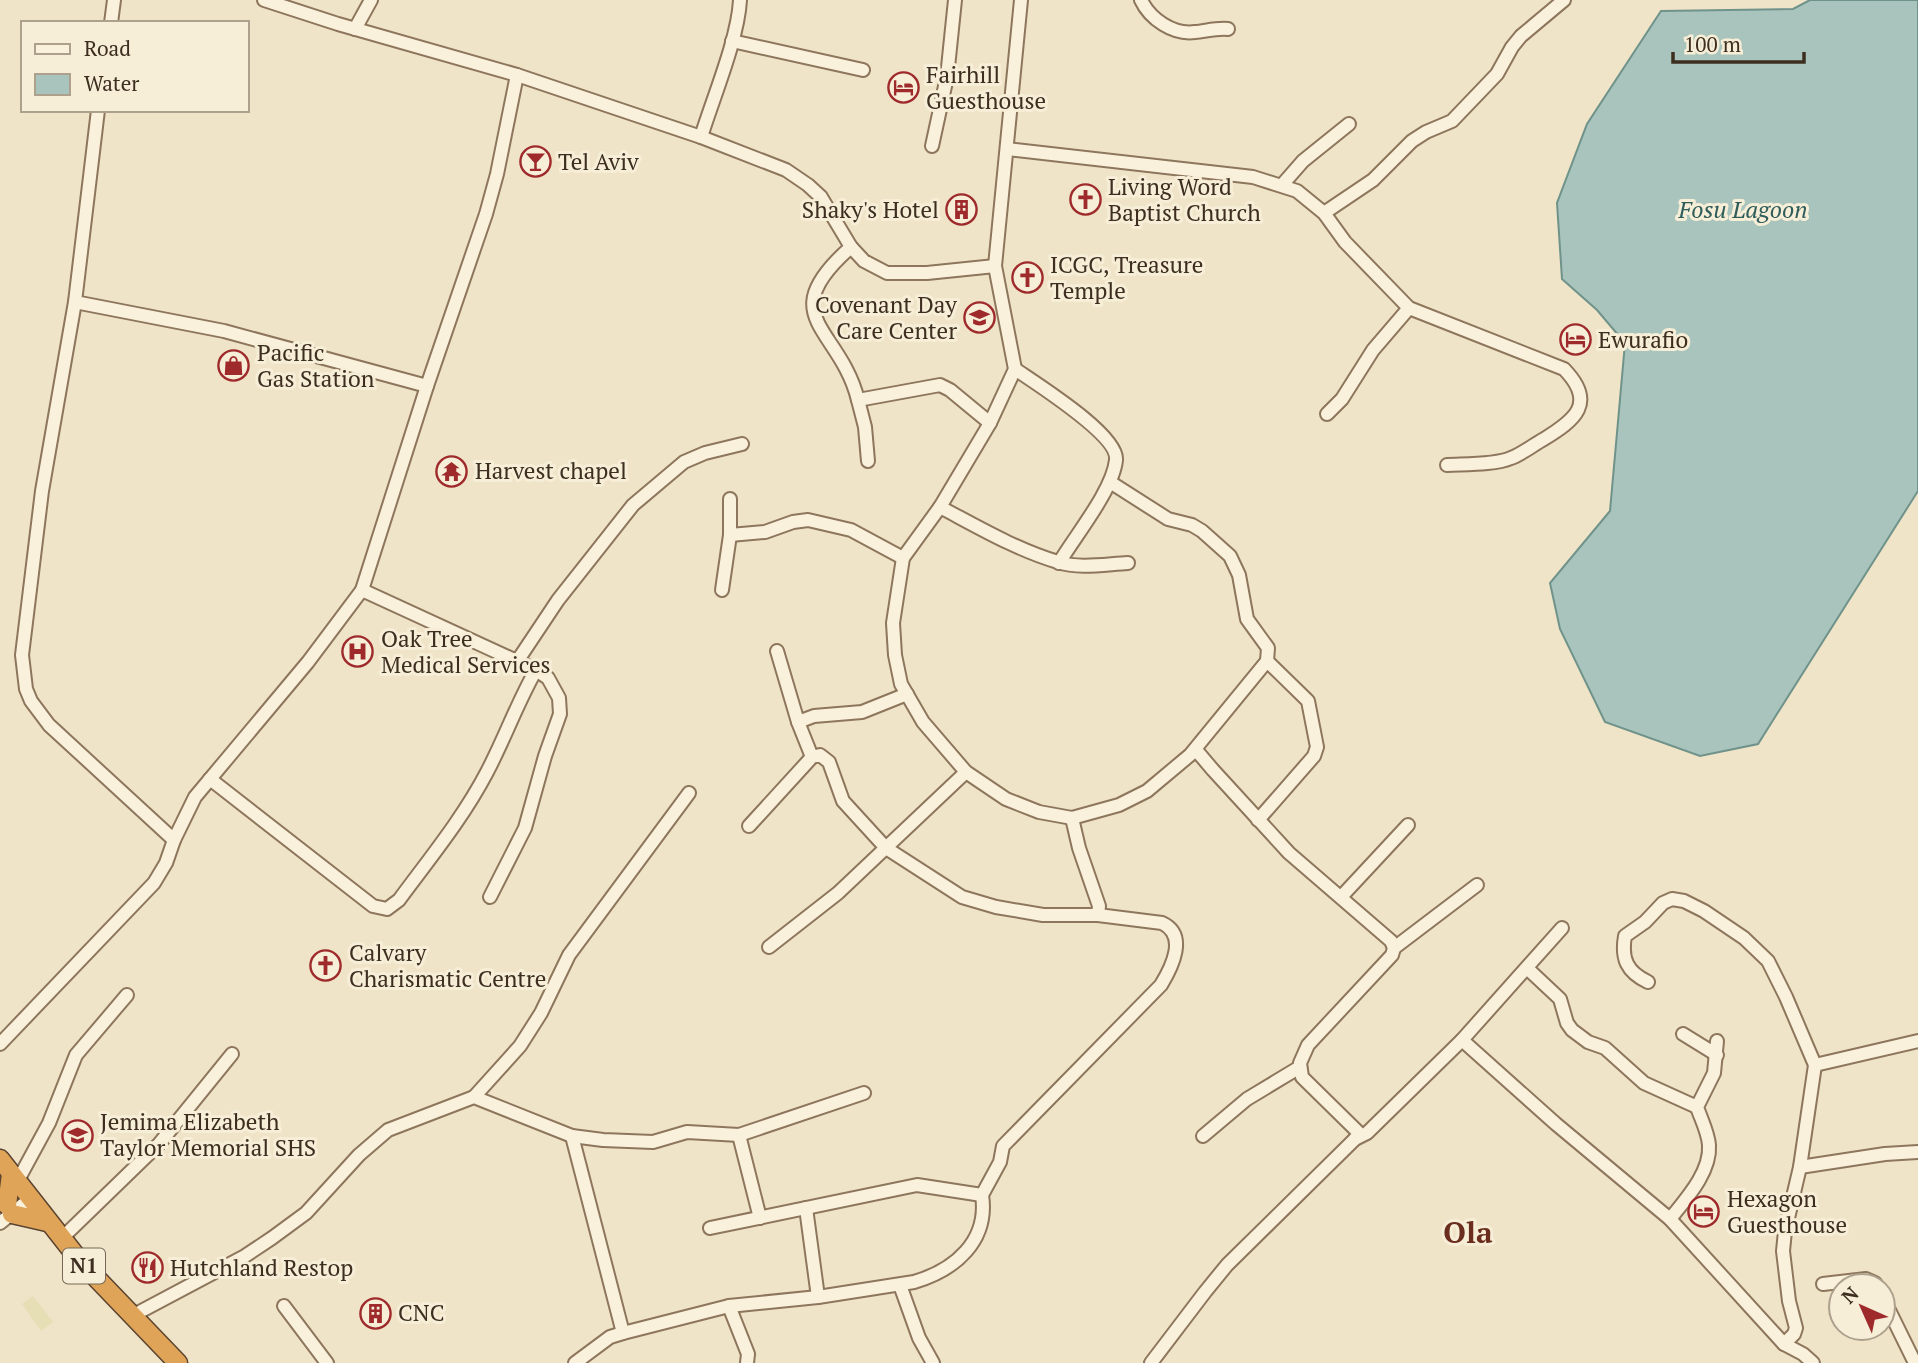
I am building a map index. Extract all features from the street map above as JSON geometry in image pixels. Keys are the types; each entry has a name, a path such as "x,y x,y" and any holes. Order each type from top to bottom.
{"highway":[{"path":"16,1181 5,1213 47,1222"},
{"name":"N1","path":"16,1181 61,1239 178,1363"}],"street":[{"path":"111,21 114,0"},
{"path":"264,0 517,75 701,137 786,170 808,185 835,217 851,247 864,261 887,272 927,273 995,266"},
{"path":"355,29 371,0"},
{"path":"701,137 732,41 740,0"},
{"path":"932,146 947,77 955,0"},
{"path":"1021,0 995,266 1015,369 990,423 940,508 903,558 893,623 895,655 901,684 923,722 966,772 1006,799 1039,812 1072,818 1119,805 1146,790 1196,750 1266,661 1268,648 1247,619 1239,575 1230,556 1202,531 1192,525 1168,519 1110,482"},
{"path":"1141,0 1149,13 1169,27 1193,33 1215,28 1227,29"},
{"path":"1324,213 1373,180 1412,141 1452,121 1497,74 1521,36 1564,0"},
{"path":"732,41 863,70"},
{"path":"1,1046 143,895 166,863 195,797 308,662 362,590 497,174 517,75"},
{"path":"98,112 75,302 42,491 22,655 23,672 31,701 49,725 174,840"},
{"path":"1282,185 1303,161 1349,124"},
{"path":"1007,149 1253,177 1297,191 1324,213 1345,242 1409,308 1564,369 1576,382 1579,391 1578,413 1570,423 1510,459 1447,465"},
{"path":"851,247 830,265 815,288 812,300 817,321 844,360 858,400 865,427 868,461"},
{"path":"75,302 224,331 427,386"},
{"path":"1327,414 1342,399 1373,350 1409,308"},
{"path":"1015,369 1078,413 1113,446 1117,457 1110,482 1059,563"},
{"path":"858,400 940,385 990,423"},
{"path":"518,660 558,600 633,505 684,462 705,453 742,444"},
{"path":"722,590 730,535 730,499"},
{"path":"940,508 990,534 1059,563 1128,563"},
{"path":"730,535 765,532 793,522 808,520 851,530 903,558"},
{"path":"362,590 518,660 548,678 559,698 560,714 525,828 491,897"},
{"path":"777,651 798,722 812,757"},
{"path":"1258,820 1314,756 1317,747 1308,701 1266,661"},
{"path":"210,779 373,906 387,909 399,900 462,814 486,773 516,706 536,670"},
{"path":"798,722 814,716 862,712 907,694"},
{"path":"1196,750 1289,853 1391,941 1394,948"},
{"path":"575,1363 610,1337 729,1306 900,1285 926,1278 955,1262 970,1249 978,1236 983,1217 982,1195 1000,1162 1003,1146 1161,985 1176,949 1176,937 1172,927 1163,923 1098,915 1043,915 996,907 962,897 886,848 843,801 829,762 820,755 812,757 749,825"},
{"path":"769,947 838,893 966,772"},
{"path":"132,1316 245,1256 272,1238 306,1213 359,1155 388,1130 474,1097 520,1046 541,1013 569,955 689,793"},
{"path":"1072,818 1079,848 1099,906 1098,915"},
{"path":"1341,897 1408,825"},
{"path":"1151,1363 1227,1265 1359,1133 1302,1077 1300,1067 1308,1045 1392,955 1394,948 1477,885"},
{"path":"1648,982 1636,976 1625,963 1625,936 1672,898 1704,911 1744,938 1768,961 1815,1065 1800,1167 1785,1231 1783,1251 1787,1291 1796,1328 1784,1344"},
{"path":"1355,1139 1367,1133 1462,1040 1562,928"},
{"path":"1527,968 1560,999 1567,1023 1572,1030 1588,1042 1605,1048 1644,1083 1697,1107"},
{"path":"5,1213 16,1181 38,1146 76,1055 127,995"},
{"path":"1670,1219 1690,1193 1707,1160 1709,1141 1697,1107 1714,1073 1717,1048 1683,1034"},
{"path":"1462,1040 1556,1124 1670,1219 1784,1344 1813,1363"},
{"path":"1815,1065 1918,1041"},
{"path":"61,1239 159,1144 232,1055"},
{"path":"1203,1136 1247,1099 1300,1067"},
{"path":"474,1097 572,1136 653,1142 687,1132 739,1135 864,1093"},
{"path":"739,1135 760,1219"},
{"path":"572,1136 623,1334"},
{"path":"1800,1167 1885,1154 1918,1152"},
{"path":"710,1228 917,1185 982,1195"},
{"path":"806,1208 818,1297"},
{"path":"1823,1284 1827,1284"},
{"path":"900,1285 919,1338 933,1363"},
{"path":"284,1306 327,1363"},
{"path":"729,1306 748,1354 747,1363"},
{"path":"1897,1326 1915,1363"}],"shaded area":[{"path":"33,1296 53,1322 41,1331 22,1304"}],"water":[{"name":"Fosu Lagoon","path":"1810,0 1918,0 1918,491 1758,744 1700,756 1605,722 1560,629 1550,583 1610,511 1625,343 1597,310 1562,279 1557,203 1587,124 1661,11 1793,9"}],"place":[{"name":"Fairhill Guesthouse","path":"903,88"},
{"name":"Tel Aviv","path":"535,162"},
{"name":"Living Word Baptist Church","path":"1085,200"},
{"name":"Shaky's Hotel","path":"962,210"},
{"name":"ICGC, Treasure Temple","path":"1027,278"},
{"name":"Covenant Day Care Center","path":"980,318"},
{"name":"Ewurafio","path":"1575,340"},
{"name":"Pacific Gas Station","path":"234,366"},
{"name":"Harvest chapel","path":"452,471"},
{"name":"Oak Tree Medical Services","path":"358,652"},
{"name":"Calvary Charismatic Centre","path":"326,966"},
{"name":"Jemima Elizabeth Taylor Memorial SHS","path":"77,1135"},
{"name":"Hexagon Guesthouse","path":"1704,1212"},
{"name":"Hutchland Restop","path":"147,1268"},
{"name":"CNC","path":"375,1313"}],"district":[{"name":"Ola","path":"1468,1233"}]}
